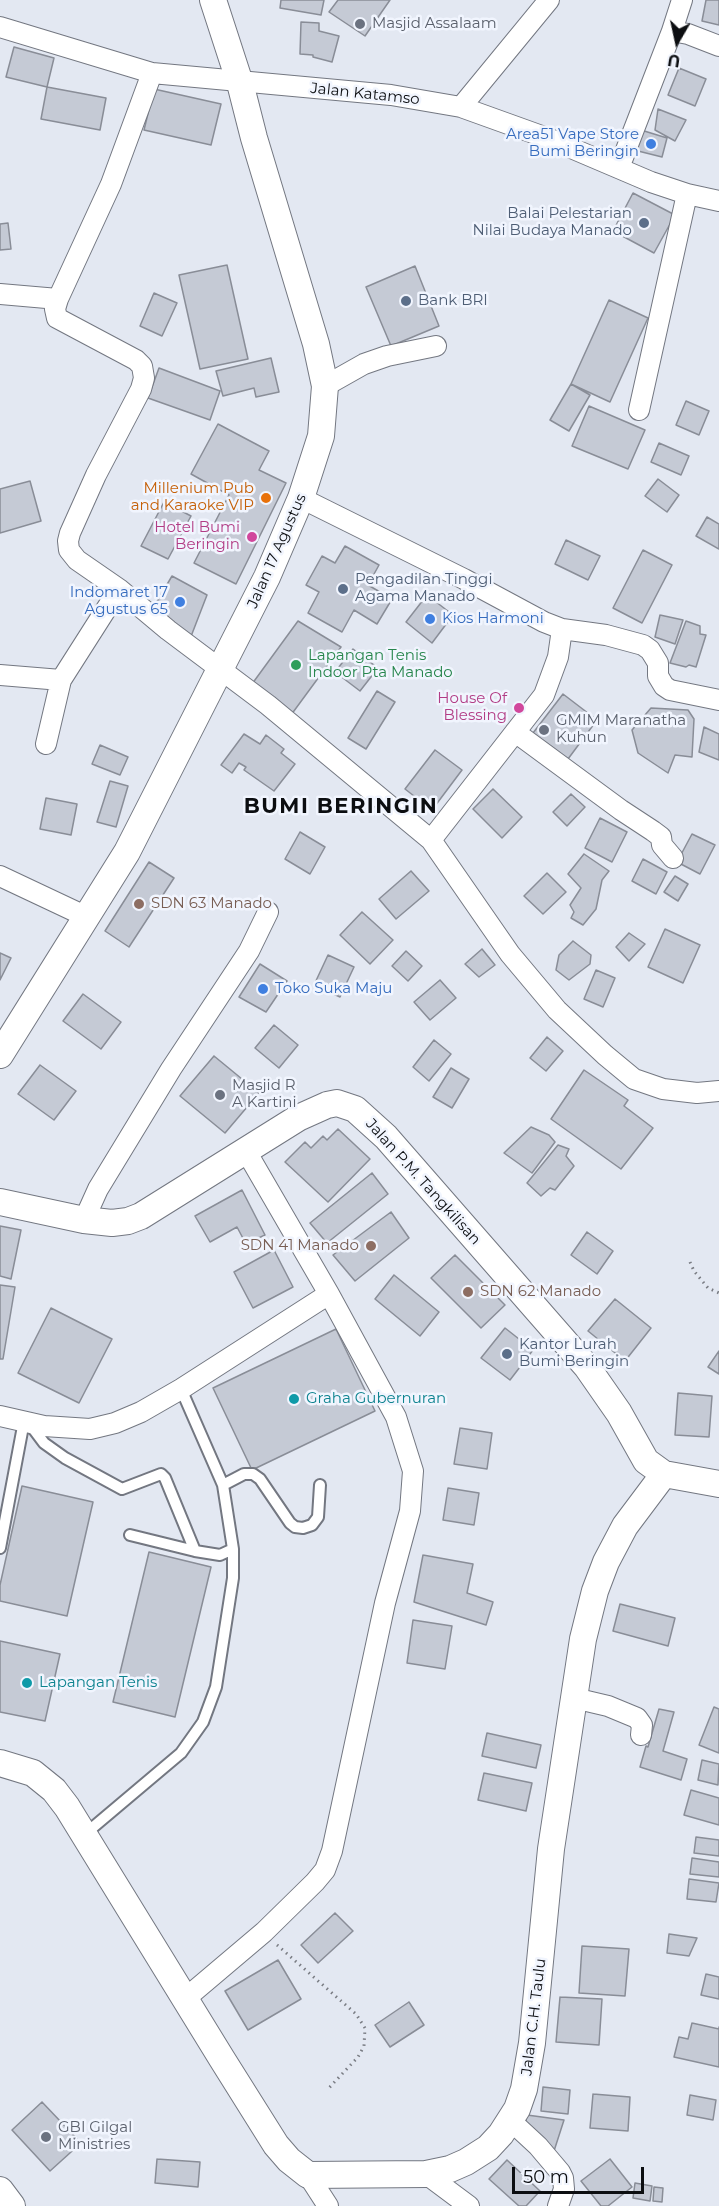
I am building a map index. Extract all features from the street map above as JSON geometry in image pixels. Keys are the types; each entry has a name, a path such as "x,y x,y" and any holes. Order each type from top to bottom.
{"street":[{"name":"Jalan 17 Agustus","path":"0,1055 127,852 267,577 301,498 321,436 326,387 316,344 240,83 213,0"},
{"path":"461,107 549,0"},
{"path":"619,168 672,32 682,0"},
{"name":"Jalan Katamso","path":"0,27 152,73 240,83 391,95 461,107 550,139 651,182 687,194 719,201"},
{"path":"672,32 688,34 719,46"},
{"path":"152,73 111,184 55,309 57,318 136,360 144,372 141,389 96,475 68,541 69,550 77,560 119,589 168,630 220,668 430,840 510,954 557,1010 605,1055 634,1079 663,1089 697,1093 719,1091"},
{"path":"639,410 687,194"},
{"path":"0,294 58,299"},
{"path":"326,387 371,361 436,346"},
{"path":"301,498 464,579 529,615 562,629 606,635 643,645 650,650 657,663 658,676 664,686 670,690 719,700"},
{"path":"46,744 61,680 119,589"},
{"path":"430,840 544,695 558,657 562,629"},
{"path":"0,675 61,680"},
{"path":"515,732 621,810 654,831 661,837 662,845 673,858"},
{"path":"0,876 87,917"},
{"path":"84,1220 98,1189 171,1070 249,951 268,912"},
{"name":"Jalan P.M. Tangkilisan","path":"0,1202 84,1220 112,1224 128,1221 141,1216 298,1118 337,1103 355,1109 386,1137 587,1366 619,1413 646,1461 664,1474"},
{"path":"186,1998 264,1932 325,1870 332,1851 385,1603 410,1510 413,1471 396,1417 329,1294 246,1151"},
{"path":"0,1416 44,1426 90,1429 115,1423 141,1412 181,1389 329,1294"},
{"path":"664,1474 719,1484"},
{"name":"Jalan C.H. Taulu","path":"308,2175 426,2174 450,2169 477,2156 501,2134 511,2121 529,2071 551,1849 583,1639 595,1591 606,1562 625,1526 664,1474"},
{"path":"574,1698 608,1706 637,1718 642,1725 641,1735"},
{"path":"7,1765 33,1773 54,1790 85,1834 276,2145 289,2160 308,2175 328,2206"},
{"path":"511,2121 538,2146 560,2172 564,2184 560,2205"},
{"path":"426,2174 469,2206"},
{"path":"0,2190 12,2206"}],"lane":[{"path":"85,1834 181,1753 203,1722 216,1687 233,1578 233,1549 223,1485 181,1389"},
{"path":"0,1548 26,1422"},
{"path":"26,1422 44,1443 65,1458 122,1489 161,1474 165,1478 195,1551"},
{"path":"223,1485 244,1474 253,1474 260,1479 290,1523 294,1527 306,1528 318,1517 320,1485"},
{"path":"130,1535 220,1555 233,1549"}],"path":[{"path":"690,1262 694,1271 708,1288 719,1293"},
{"path":"264,1932 356,2014 365,2028 363,2046 358,2057 328,2089"}],"building":[{"path":"281,0 324,0 321,15 280,8"},
{"name":"Masjid Assalaam","path":"338,0 390,0 365,36 329,12"},
{"path":"706,0 719,0 719,25 702,21"},
{"path":"301,22 319,23 319,31 339,36 332,62 313,57 313,55 300,54"},
{"path":"14,47 54,58 47,87 6,77"},
{"path":"679,68 706,79 695,106 668,95"},
{"path":"47,87 106,98 100,130 41,119"},
{"path":"154,89 221,104 211,145 144,130"},
{"path":"658,109 686,120 675,141 655,130"},
{"name":"Area51 Vape Store Bumi Beringin","path":"641,130 667,138 662,157 634,150"},
{"name":"Balai Pelestarian Nilai Budaya Manado","path":"633,193 675,215 654,253 613,231"},
{"path":"8,223 11,249 0,250 0,224"},
{"path":"227,265 248,359 200,369 179,275"},
{"path":"415,266 439,326 391,346 366,287"},
{"path":"154,293 177,303 162,336 140,326"},
{"path":"609,300 648,318 610,402 571,384"},
{"path":"271,358 279,392 256,397 254,388 223,396 216,371"},
{"path":"159,368 220,391 210,420 148,398"},
{"path":"571,384 590,395 569,431 550,420"},
{"path":"686,401 709,411 699,435 676,425"},
{"path":"589,406 645,430 628,469 572,446"},
{"path":"218,424 269,451 259,470 286,483 236,584 194,563 229,495 191,474"},
{"path":"659,443 689,456 681,475 651,462"},
{"path":"658,479 679,495 667,512 645,496"},
{"path":"30,481 41,521 0,533 0,489"},
{"path":"164,502 191,516 168,559 141,546"},
{"path":"707,517 719,524 719,549 696,536"},
{"path":"566,540 600,556 588,580 555,564"},
{"name":"Pengadilan Tinggi Agama Manado","path":"345,546 379,565 368,585 392,599 377,624 354,610 342,632 308,613 319,592 306,585 322,556 335,563"},
{"path":"643,550 672,565 642,623 613,608"},
{"name":"Indomaret 17 Agustus 65","path":"172,576 207,595 190,639 152,610"},
{"name":"Kios Harmoni","path":"427,595 453,615 432,643 406,622"},
{"path":"660,615 683,620 675,644 655,637"},
{"name":"Lapangan Tenis Indoor Pta Manado","path":"298,621 341,647 291,715 252,684"},
{"path":"686,621 700,626 700,634 706,635 696,667 670,663"},
{"path":"353,649 378,668 360,691 335,672"},
{"path":"377,691 395,702 366,749 348,738"},
{"path":"563,694 597,720 568,759 533,733"},
{"path":"651,708 688,710 694,719 692,757 675,755 668,773 638,753 632,730"},
{"path":"704,727 719,734 719,760 699,752"},
{"path":"244,734 260,744 266,735 284,749 281,753 295,764 274,791 244,770 246,767 239,763 232,773 221,765"},
{"path":"100,745 128,757 120,775 92,764"},
{"path":"435,750 462,770 432,810 405,789"},
{"path":"110,781 128,786 116,827 97,822"},
{"path":"493,789 522,817 502,838 473,809"},
{"path":"571,794 585,807 567,826 553,812"},
{"path":"46,798 77,804 71,835 40,829"},
{"path":"600,818 627,832 612,862 585,848"},
{"path":"300,832 325,847 310,874 285,859"},
{"path":"692,834 715,845 700,874 677,862"},
{"path":"584,854 609,871 602,880 596,909 583,925 571,918 574,912 570,905 581,888 568,874"},
{"path":"643,859 667,872 656,894 632,881"},
{"name":"SDN 63 Manado","path":"149,862 174,878 129,947 105,931"},
{"path":"411,871 429,891 396,919 379,899"},
{"path":"547,873 566,892 543,914 524,896"},
{"path":"675,876 688,884 678,901 664,892"},
{"path":"362,912 393,940 370,964 340,935"},
{"path":"665,929 700,945 683,983 648,967"},
{"path":"629,933 645,944 629,961 616,947"},
{"path":"573,941 591,955 590,964 569,980 556,970 559,955"},
{"path":"482,949 495,965 479,977 465,964"},
{"path":"406,951 422,966 408,981 392,966"},
{"path":"0,953 11,958 0,980"},
{"path":"328,955 354,967 340,997 314,985"},
{"name":"Toko Suka Maju","path":"260,964 287,981 266,1012 239,997"},
{"path":"596,970 615,978 603,1007 584,999"},
{"path":"440,980 456,998 430,1020 414,1002"},
{"path":"83,994 121,1022 101,1049 63,1021"},
{"path":"274,1025 298,1045 279,1068 255,1048"},
{"path":"547,1037 563,1051 546,1071 530,1058"},
{"path":"434,1040 451,1054 429,1081 413,1067"},
{"name":"Masjid R A Kartini","path":"214,1056 259,1093 225,1133 180,1096"},
{"path":"40,1065 76,1091 54,1120 18,1094"},
{"path":"451,1068 469,1079 452,1108 433,1097"},
{"path":"584,1070 628,1100 624,1106 653,1128 621,1169 551,1119"},
{"path":"531,1127 549,1135 555,1142 532,1173 504,1153"},
{"path":"338,1129 370,1159 328,1202 285,1162 305,1142 311,1148 323,1136 327,1140"},
{"path":"558,1145 569,1149 566,1156 574,1166 555,1190 550,1188 541,1196 527,1183"},
{"path":"372,1173 388,1194 327,1243 310,1223"},
{"path":"242,1190 265,1235 246,1244 237,1227 210,1242 195,1216"},
{"name":"SDN 41 Manado","path":"391,1212 409,1238 355,1281 333,1255"},
{"path":"0,1226 21,1230 11,1279 0,1276"},
{"path":"587,1232 613,1251 597,1274 571,1255"},
{"path":"274,1250 293,1287 253,1308 234,1272"},
{"name":"SDN 62 Manado","path":"455,1255 505,1305 481,1328 431,1278"},
{"path":"394,1275 439,1312 420,1336 375,1299"},
{"path":"0,1285 15,1287 3,1359 0,1359"},
{"path":"615,1299 651,1328 625,1361 588,1331"},
{"path":"51,1308 112,1339 79,1403 18,1373"},
{"name":"Kantor Lurah Bumi Beringin","path":"505,1328 533,1350 510,1380 481,1358"},
{"name":"Graha Gubernuran","path":"336,1329 375,1411 252,1470 213,1388"},
{"path":"719,1351 719,1374 708,1367"},
{"path":"678,1393 712,1396 709,1437 675,1435"},
{"path":"460,1428 492,1433 487,1469 454,1464"},
{"path":"22,1486 93,1502 67,1616 0,1601 0,1585"},
{"path":"448,1488 479,1493 474,1525 443,1520"},
{"path":"149,1552 211,1567 175,1717 113,1702"},
{"path":"423,1555 473,1564 467,1593 493,1602 486,1625 414,1602"},
{"path":"620,1604 675,1618 668,1646 613,1631"},
{"path":"413,1620 452,1626 445,1669 407,1663"},
{"name":"Lapangan Tenis","path":"0,1641 60,1654 45,1721 0,1712"},
{"path":"714,1707 719,1709 719,1753 699,1745"},
{"path":"659,1709 674,1712 663,1751 687,1759 681,1780 640,1767"},
{"path":"487,1733 541,1745 536,1768 482,1756"},
{"path":"702,1760 719,1764 718,1785 698,1780"},
{"path":"484,1773 532,1783 526,1811 478,1800"},
{"path":"691,1790 719,1798 719,1825 684,1815"},
{"path":"696,1837 719,1840 719,1856 694,1853"},
{"path":"692,1858 719,1862 719,1877 690,1874"},
{"path":"689,1879 719,1883 716,1902 687,1899"},
{"path":"335,1913 353,1931 318,1963 301,1945"},
{"path":"669,1934 697,1938 689,1956 667,1953"},
{"path":"582,1946 629,1949 625,1996 579,1993"},
{"path":"278,1960 301,1999 248,2030 225,1991"},
{"path":"706,1974 719,1977 719,1999 701,1995"},
{"path":"560,1997 602,1999 599,2045 556,2042"},
{"path":"409,2002 424,2025 390,2047 375,2025"},
{"path":"692,2023 719,2029 719,2067 674,2057 679,2037 688,2039"},
{"path":"543,2087 570,2090 568,2114 541,2111"},
{"path":"593,2094 630,2097 628,2131 590,2128"},
{"path":"690,2095 716,2100 713,2120 687,2115"},
{"name":"GBI Gilgal Ministries","path":"42,2102 81,2143 50,2171 12,2130"},
{"path":"527,2115 564,2120 554,2151 524,2130"},
{"path":"157,2159 200,2162 198,2187 155,2183"},
{"path":"610,2159 632,2187 608,2206 601,2206 581,2181"},
{"path":"507,2160 540,2191 526,2206 519,2206 489,2179"},
{"path":"635,2183 652,2186 650,2201 633,2198"},
{"path":"654,2187 663,2188 662,2202 653,2201"}],"place":[{"name":"Masjid Assalaam","path":"360,24"},
{"name":"Area51 Vape Store Bumi Beringin","path":"651,144"},
{"name":"Balai Pelestarian Nilai Budaya Manado","path":"644,223"},
{"name":"Bank BRI","path":"406,301"},
{"name":"Millenium Pub and Karaoke VIP","path":"266,498"},
{"name":"Hotel Bumi Beringin","path":"252,537"},
{"name":"Pengadilan Tinggi Agama Manado","path":"343,589"},
{"name":"Indomaret 17 Agustus 65","path":"180,602"},
{"name":"Kios Harmoni","path":"430,619"},
{"name":"Lapangan Tenis Indoor Pta Manado","path":"296,665"},
{"name":"House Of Blessing","path":"519,708"},
{"name":"GMIM Maranatha Kuhun","path":"544,730"},
{"name":"SDN 63 Manado","path":"139,904"},
{"name":"Toko Suka Maju","path":"263,989"},
{"name":"Masjid R A Kartini","path":"220,1095"},
{"name":"SDN 41 Manado","path":"371,1246"},
{"name":"SDN 62 Manado","path":"468,1292"},
{"name":"Kantor Lurah Bumi Beringin","path":"507,1354"},
{"name":"Graha Gubernuran","path":"294,1399"},
{"name":"Lapangan Tenis","path":"27,1683"},
{"name":"GBI Gilgal Ministries","path":"46,2137"}],"district":[{"name":"BUMI BERINGIN","path":"341,807"}]}
